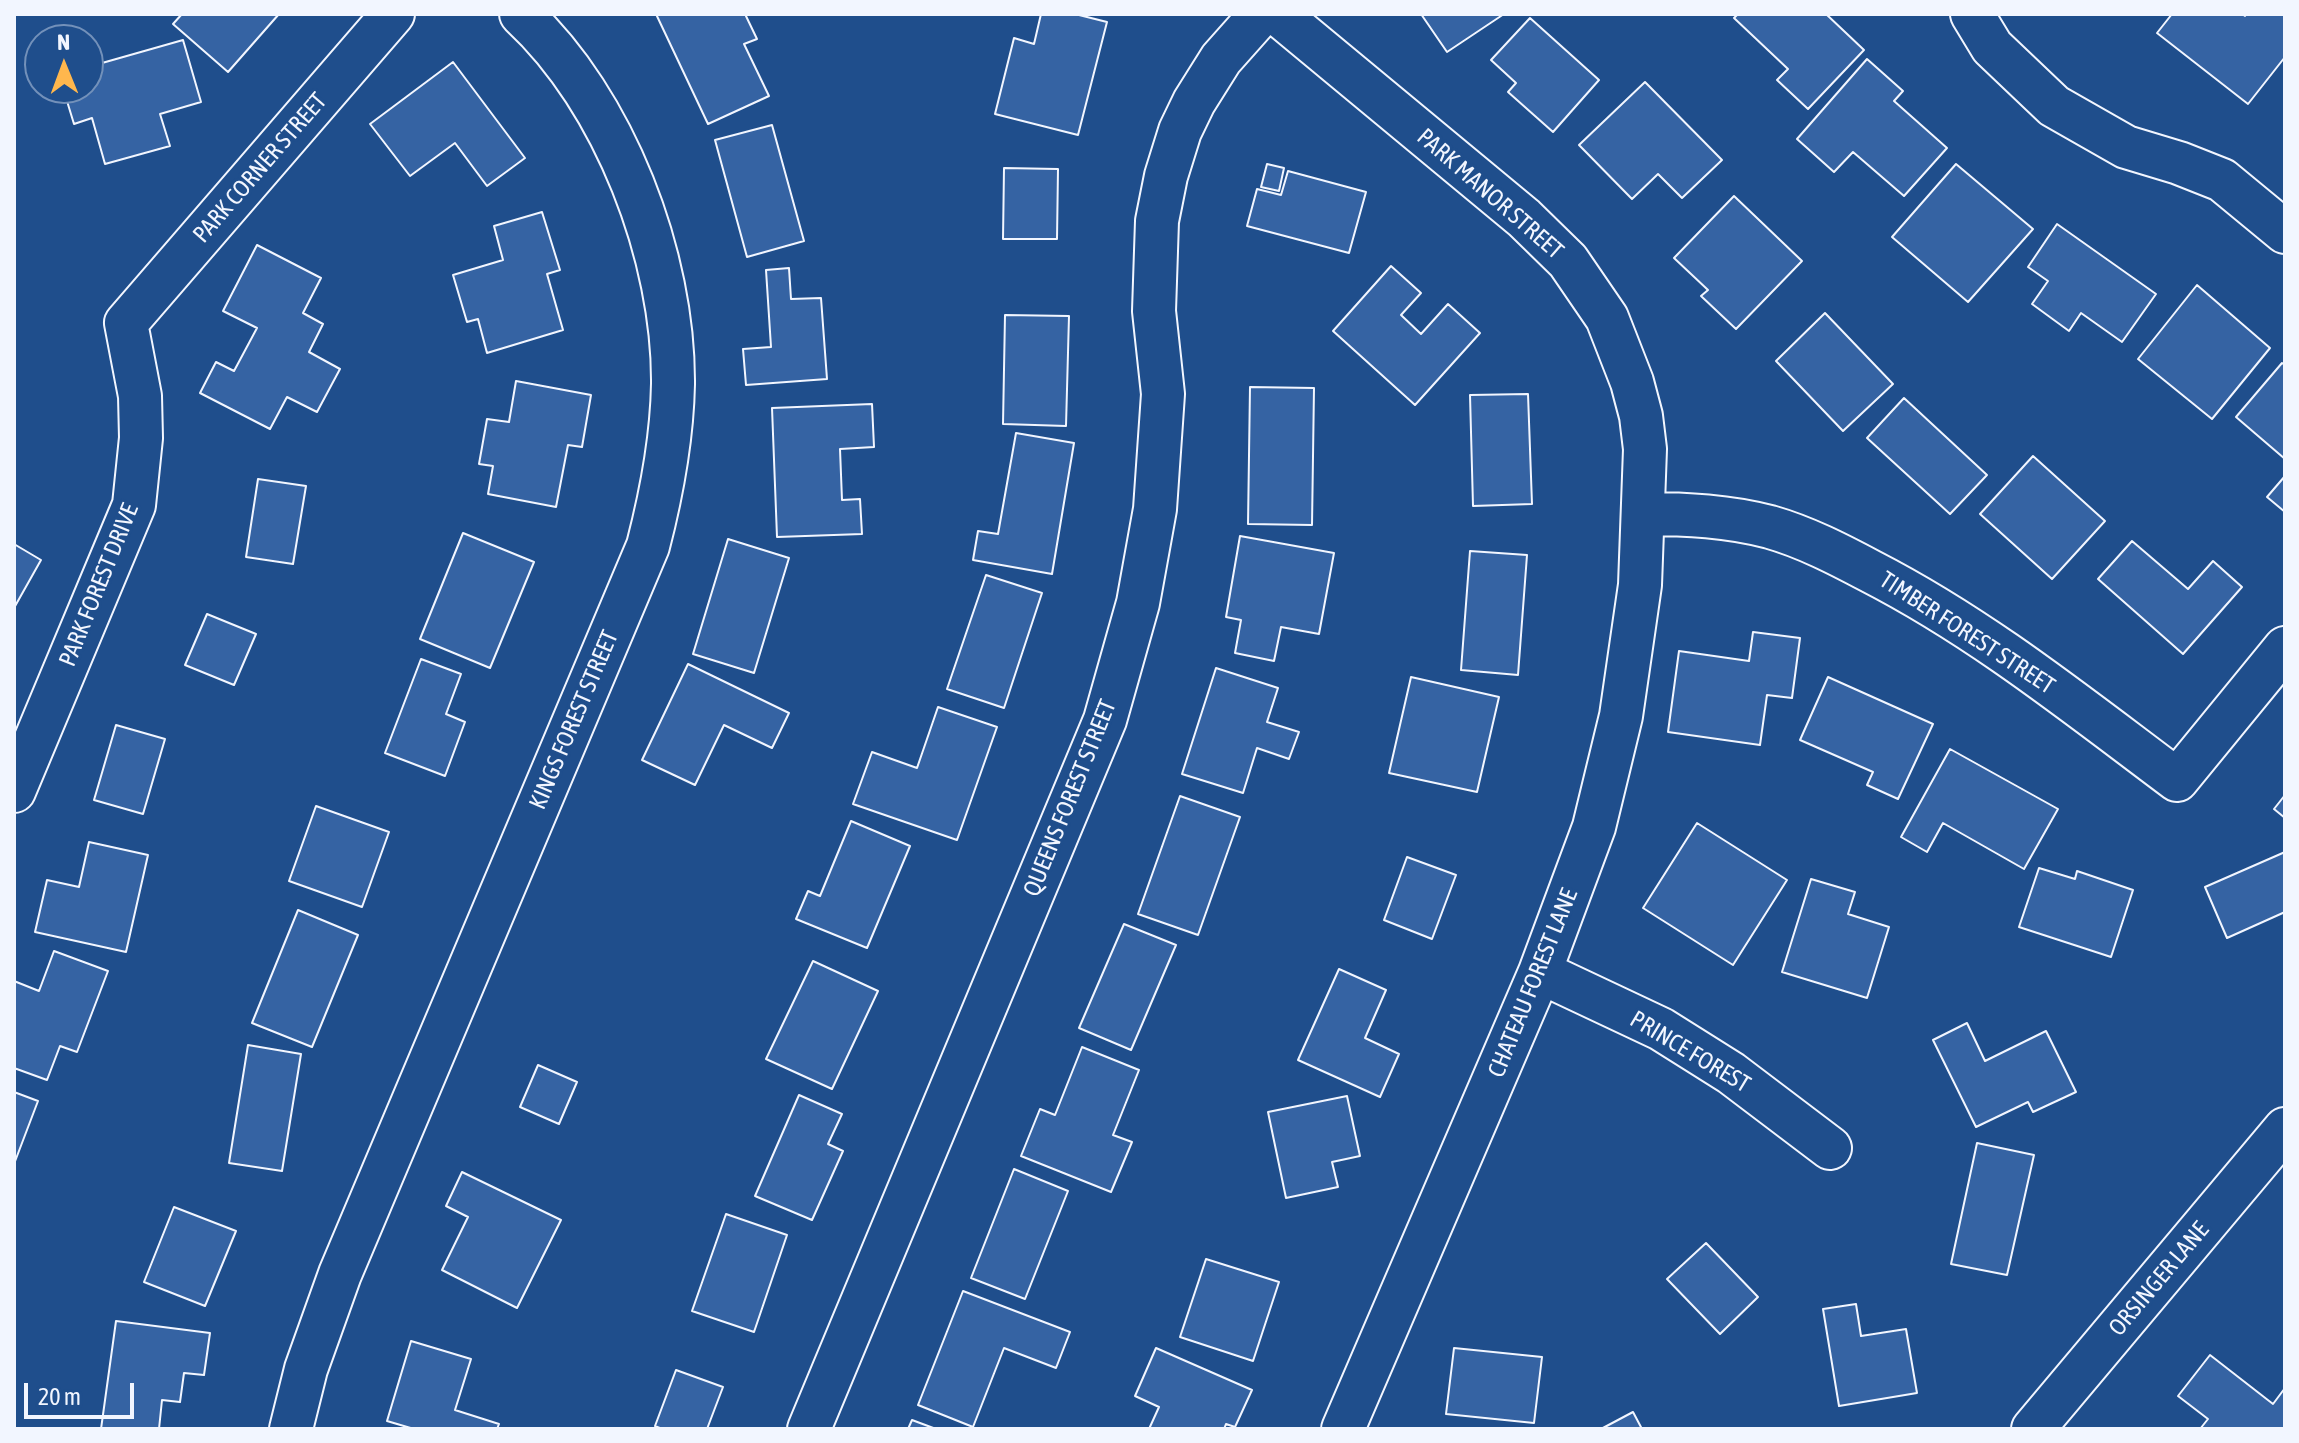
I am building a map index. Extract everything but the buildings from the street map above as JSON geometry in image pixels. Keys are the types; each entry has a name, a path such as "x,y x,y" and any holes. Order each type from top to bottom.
{"street":[{"name":"PARK CORNER STREET","path":"126,323 393,14"},
{"name":"KINGS FOREST STREET","path":"291,1429 306,1369 340,1274 648,546 662,492 670,437 672,367 660,270 645,216 625,165 599,115 568,68 521,14"},
{"name":"QUEENS FOREST STREET","path":"809,1429 1105,720 1138,603 1155,509 1163,394 1154,311 1157,221 1166,176 1180,131 1194,102 1221,59 1261,14"},
{"name":"PARK MANOR STREET","path":"1278,14 1524,218 1568,261 1607,318 1632,382 1645,449 1643,514"},
{"path":"1972,14 1992,47 2054,106 2126,147 2222,180 2285,232"},
{"name":"PARK FOREST DRIVE","path":"14,791 134,505 141,438 140,396 126,323"},
{"name":"TIMBER FOREST STREET","path":"1643,514 1693,514 1733,519 1772,528 1821,546 1917,595 2008,654 2177,780 2285,648"},
{"name":"CHATEAU FOREST LANE","path":"1343,1429 1540,972 1594,827 1621,716 1640,585 1643,514"},
{"name":"PRINCE FOREST","path":"1540,972 1661,1029 1731,1073 1830,1148"},
{"name":"ORSINGER LANE","path":"2033,1429 2285,1129"}]}
